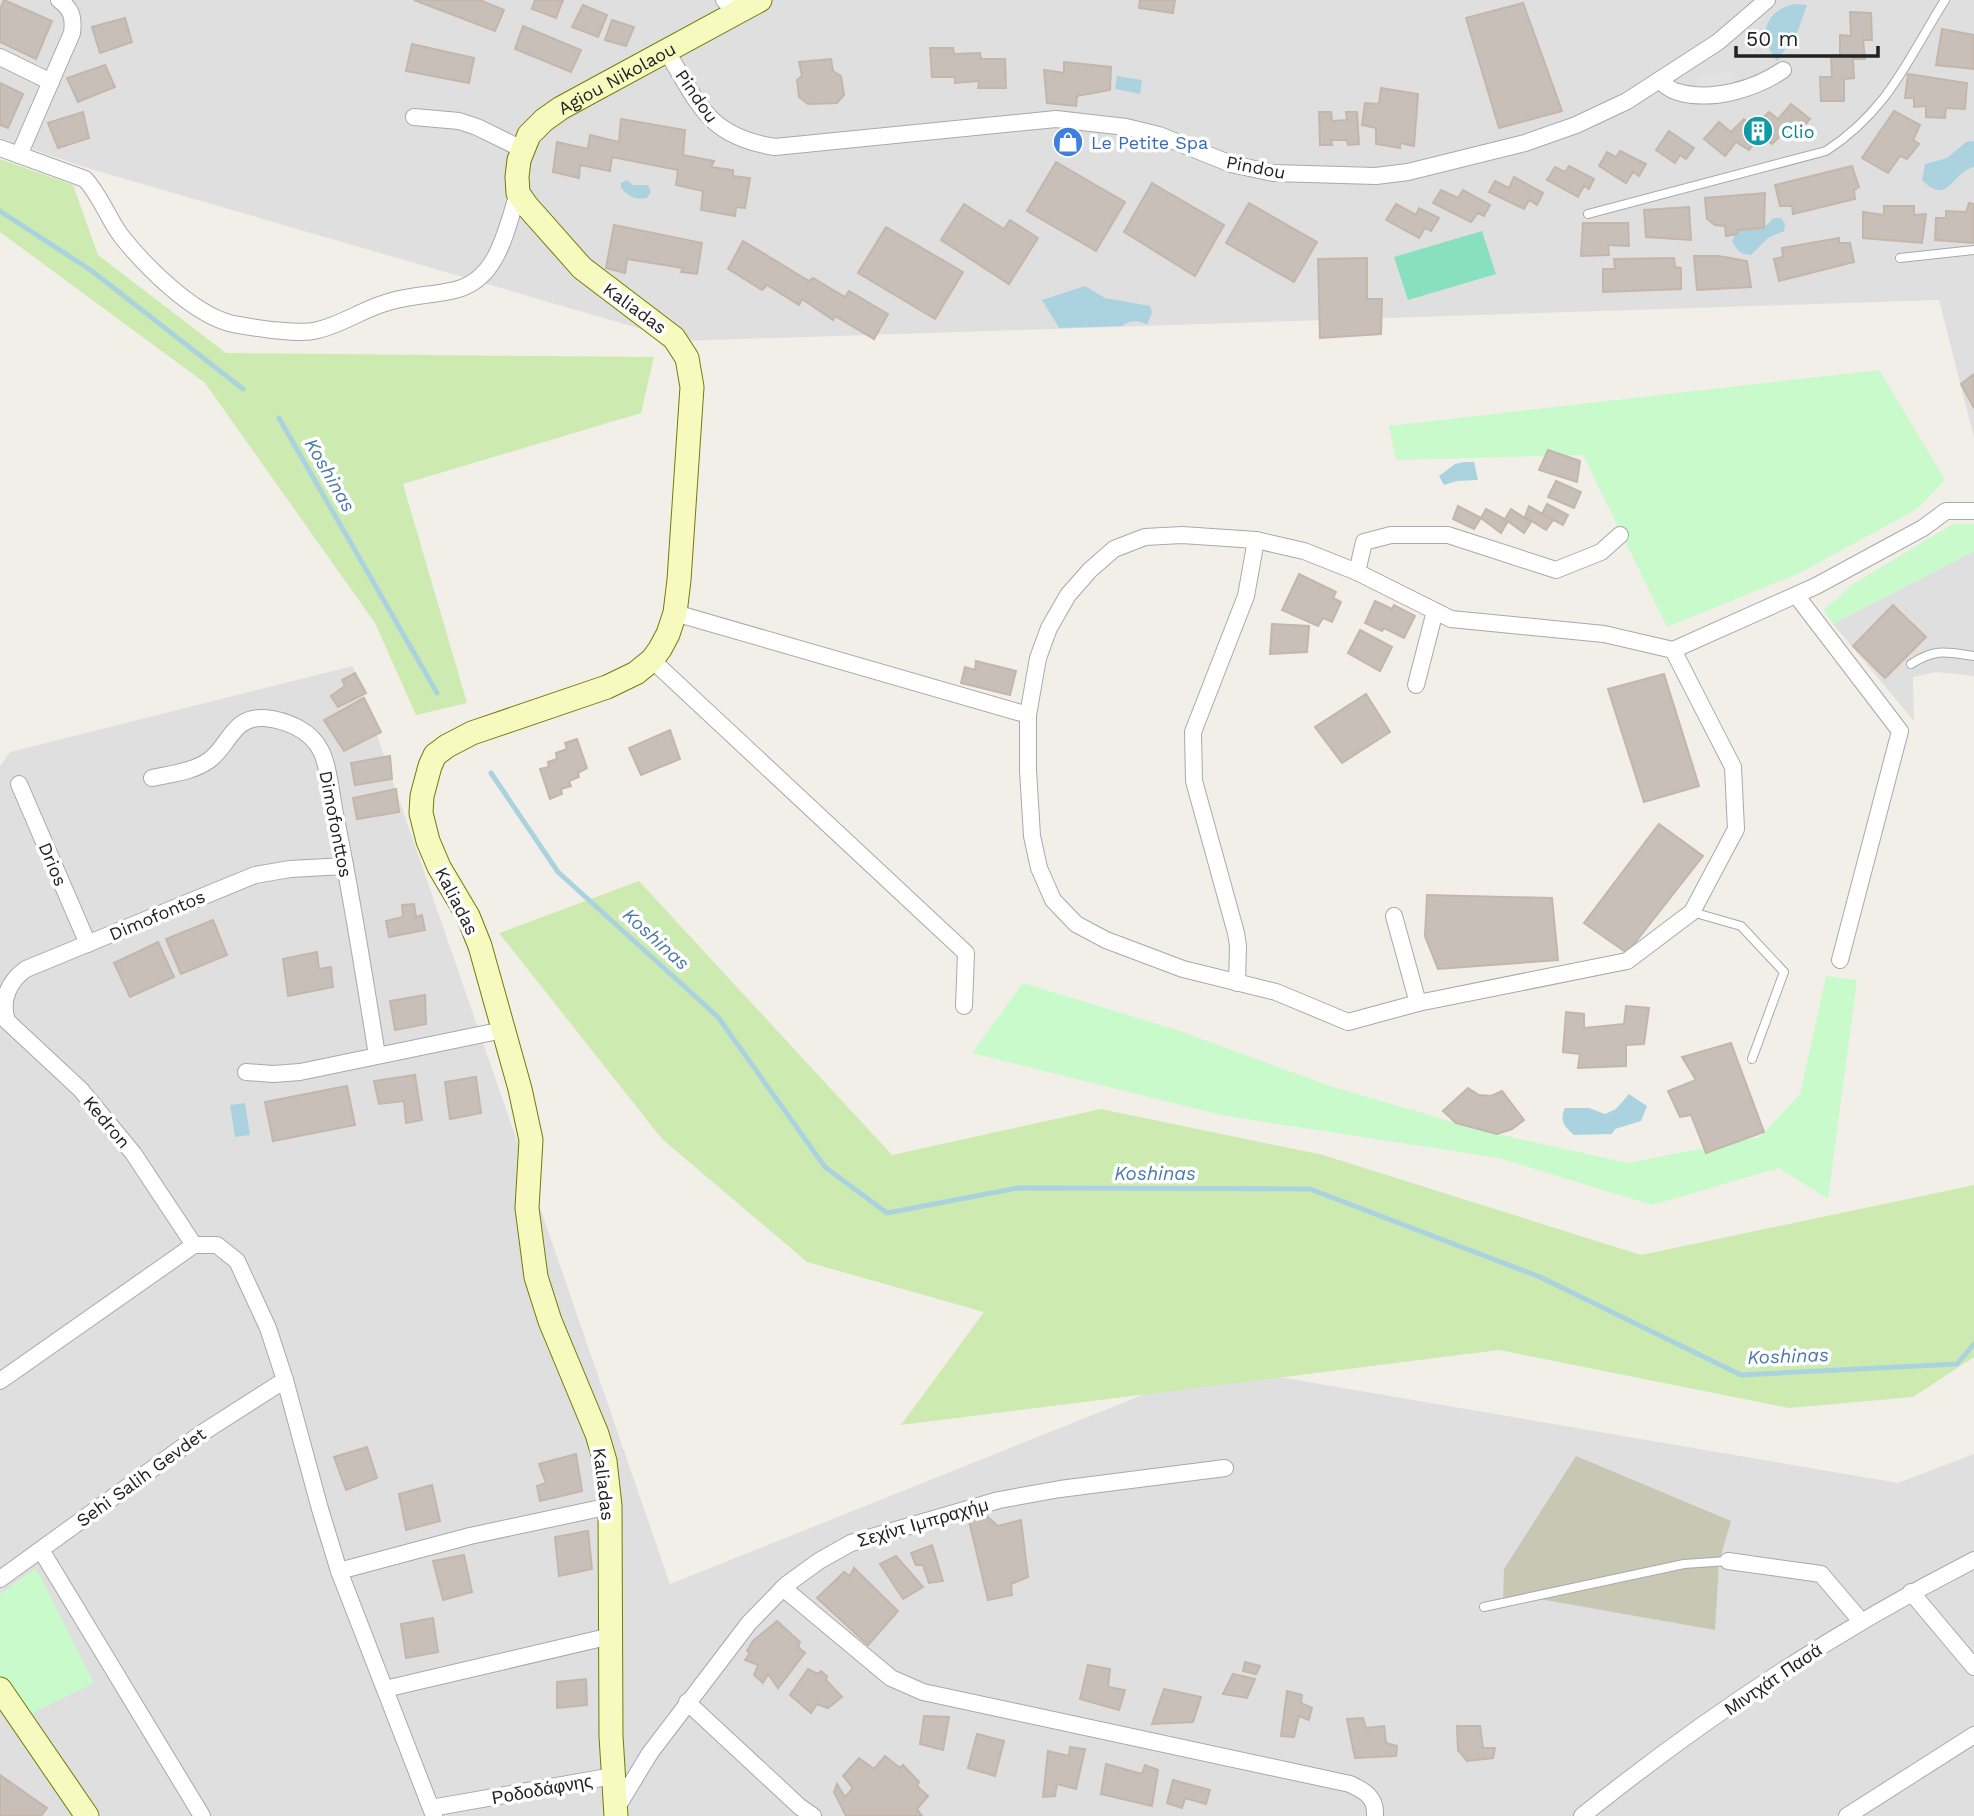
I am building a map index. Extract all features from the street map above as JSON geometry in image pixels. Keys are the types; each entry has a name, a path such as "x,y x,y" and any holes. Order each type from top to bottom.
{"street":[{"path":"19,155 72,33 74,20 66,5 59,0"},
{"name":"Agiou Nikolaou","path":"518,193 517,177 522,149 528,135 544,120 561,108 667,52 730,7 760,0"},
{"name":"Pindou","path":"667,52 703,112 718,127 751,143 775,147 1056,119 1126,127 1159,135 1231,164 1273,173 1376,176 1408,172 1502,150 1576,125 1627,101 1660,81 1718,42 1766,0"},
{"path":"0,57 51,82"},
{"path":"1660,81 1675,92 1718,94 1757,84 1783,70"},
{"path":"414,117 459,121 522,149"},
{"path":"0,148 85,179 121,235 138,255 171,287 205,311 227,322 290,332 326,328 390,301 454,291 479,280 499,252 518,193"},
{"name":"Kaliadas","path":"518,193 596,281 666,330 687,358 692,387 675,613 668,634 652,660 636,673 607,687 472,733 447,746 435,755 429,766 423,787 421,813 428,841 439,867 468,916 480,947 531,1140 527,1208 536,1277 550,1321 597,1434 605,1461 610,1506 613,1776 616,1812"},
{"path":"1673,650 1733,767 1736,829 1692,912 1627,961 1418,1003 1348,1022 1276,992 1183,969 1106,940 1076,923 1053,900 1039,868 1032,836 1028,770 1028,715 1038,658 1049,628 1068,595 1090,570 1114,549 1145,537 1182,535 1256,540 1304,551 1357,572 1451,619 1604,635 1673,650 1796,595 1923,528 1946,511 1974,511"},
{"path":"1357,572 1364,542 1391,534 1448,535 1556,570 1601,552 1620,535"},
{"path":"1237,983 1236,933 1194,781 1193,732 1246,596 1256,540"},
{"path":"1796,595 1899,730 1840,960"},
{"path":"1416,685 1435,611"},
{"path":"675,613 1028,715"},
{"path":"652,660 966,953 964,1006"},
{"name":"Dimofonttos","path":"152,778 194,768 209,761 234,730 245,721 263,718 292,725 309,734 322,752 345,866 377,1055"},
{"name":"Drios","path":"19,784 88,944"},
{"name":"Dimofontos","path":"3,1014 3,996 14,977 26,969 255,875 290,869 345,866"},
{"path":"1394,916 1418,1003"},
{"name":"Kedron","path":"3,1014 16,1032 81,1090 132,1153 194,1245"},
{"path":"246,1072 300,1072 503,1030"},
{"path":"0,1381 194,1245 218,1245 237,1261 268,1328 339,1571 432,1812"},
{"name":"Sehi Salih Gevdet","path":"0,1579 202,1433 285,1380"},
{"name":"Σεχίντ Ιμπραχήμ","path":"616,1812 650,1754 687,1702 750,1623 783,1588 819,1561 851,1543 999,1500 1060,1489 1225,1468"},
{"path":"339,1571 443,1543 610,1506"},
{"path":"41,1550 202,1816"},
{"name":"Μιντχάτ Πασά","path":"1582,1816 1805,1656 1861,1620 1974,1560"},
{"path":"1728,1561 1821,1574 1861,1620"},
{"path":"783,1588 891,1678 923,1692 1350,1783 1368,1793 1375,1808 1375,1816"},
{"path":"1911,1592 1974,1667"},
{"path":"385,1689 611,1636"},
{"path":"0,1689 87,1816"},
{"path":"687,1702 813,1816"},
{"path":"1847,1816 1974,1735"},
{"name":"Ροδοδάφνης","path":"432,1812 613,1776"}],"lane":[{"path":"1588,214 1826,151 1848,137 1878,108 1945,0"},
{"path":"1900,257 1974,250"},
{"path":"1911,664 1926,654 1945,652 1974,656"},
{"path":"1692,912 1741,926 1784,972 1752,1059"},
{"path":"1484,1607 1684,1564 1728,1561"}],"shaded area":[{"path":"0,0 1974,0 1974,438 1939,300 683,341 84,167 0,138"},
{"path":"1734,71 1740,90 1698,95 1699,76"},
{"path":"1974,551 1974,676 1936,672 1913,677 1914,721 1833,624"},
{"path":"353,666 670,1584 1215,1366 1898,1483 1974,1454 1974,1816 0,1816 0,766 10,752"},
{"path":"1576,1456 1731,1521 1719,1562 1715,1630 1528,1597 1503,1603 1504,1569"}],"green space":[{"path":"0,159 73,185 98,255 226,353 654,357 641,413 403,484 467,703 416,715 375,623 205,383 0,232"},
{"path":"1482,231 1496,274 1408,300 1394,257"},
{"path":"1879,370 1945,480 1917,509 1800,573 1667,627 1583,455 1396,460 1389,426"},
{"path":"1953,524 1974,524 1974,551 1833,624 1824,610 1853,584"},
{"path":"639,881 892,1155 1101,1109 1323,1155 1641,1255 1974,1185 1974,1357 1913,1397 1789,1408 1499,1350 901,1425 984,1312 807,1262 662,1139 499,933"},
{"path":"1826,976 1857,980 1828,1199 1779,1168 1652,1205 1499,1158 1226,1116 972,1053 1023,983 1180,1031 1330,1086 1484,1131 1628,1163 1760,1137 1800,1094"},
{"path":"36,1568 94,1683 29,1715 0,1677 0,1594"}],"water":[{"path":"1796,4 1807,5 1797,33 1777,61 1767,43 1767,25 1777,12"},
{"path":"1117,76 1142,80 1140,94 1115,89"},
{"path":"1974,141 1974,167 1966,170 1950,186 1938,190 1922,180 1925,164 1947,158 1966,142"},
{"path":"627,180 633,185 648,185 651,192 647,198 636,198 624,191 621,183"},
{"path":"1773,218 1781,218 1785,224 1784,231 1768,238 1751,255 1737,250 1732,241 1737,230 1762,227"},
{"path":"1085,286 1105,298 1150,306 1152,312 1147,325 1134,321 1122,326 1059,328 1042,300"},
{"path":"1474,462 1478,480 1444,485 1439,476 1455,464"},
{"path":"1629,1094 1647,1106 1641,1121 1615,1129 1612,1134 1574,1135 1564,1123 1565,1108 1589,1108 1605,1114 1616,1109"},
{"path":"245,1103 250,1135 235,1137 230,1105"}],"building":[{"path":"4,0 52,21 36,59 0,42 0,9"},
{"path":"414,0 480,0 504,10 495,31"},
{"path":"535,0 563,0 556,18 532,9"},
{"path":"1140,0 1175,0 1173,13 1139,8"},
{"path":"1523,3 1562,111 1499,128 1466,18"},
{"path":"583,5 607,15 598,37 572,27"},
{"path":"1850,12 1871,13 1872,40 1863,40 1865,59 1853,59 1854,78 1844,79 1844,101 1821,101 1820,77 1832,77 1831,56 1840,57 1840,35 1851,36"},
{"path":"125,18 132,42 100,53 92,27"},
{"path":"612,20 634,27 626,46 605,40"},
{"path":"523,26 581,50 571,72 515,49"},
{"path":"1942,29 1974,35 1974,69 1936,65"},
{"path":"412,44 474,58 469,83 406,71"},
{"path":"930,48 953,48 954,54 980,53 981,59 1005,59 1006,88 978,88 979,81 955,83 955,77 932,77"},
{"path":"831,59 833,71 841,76 844,95 837,103 808,104 799,97 797,80 802,76 799,62"},
{"path":"1064,62 1111,67 1110,90 1077,96 1076,106 1047,103 1044,70 1064,73"},
{"path":"105,65 115,87 78,102 67,78"},
{"path":"1908,74 1967,83 1965,109 1946,108 1945,118 1926,117 1926,106 1914,107 1914,98 1905,98"},
{"path":"0,83 23,94 8,128 0,125"},
{"path":"1381,88 1418,94 1414,146 1400,143 1400,148 1376,144 1376,128 1362,125 1365,103 1379,104"},
{"name":"Clio","path":"1791,104 1810,119 1794,138 1786,130 1772,144 1761,135 1749,150 1736,142 1725,156 1704,139 1719,122 1731,132 1744,119 1754,127 1769,112 1778,119"},
{"path":"1894,111 1920,125 1913,140 1919,144 1907,159 1900,156 1888,173 1862,158"},
{"path":"83,112 89,138 58,148 48,123"},
{"path":"1319,112 1331,112 1332,121 1347,120 1346,112 1357,112 1359,144 1348,145 1347,140 1331,140 1332,145 1320,145"},
{"path":"621,119 685,130 683,155 714,161 711,167 733,170 733,176 750,178 745,208 736,207 735,216 701,210 703,191 676,185 678,170 612,157 610,171 580,165 579,178 553,172 557,142 588,149 590,135 619,142"},
{"path":"1669,131 1694,148 1686,159 1680,155 1675,163 1656,150"},
{"path":"1620,151 1646,164 1639,176 1633,172 1626,183 1599,166 1607,152 1616,157"},
{"path":"1056,162 1125,202 1096,251 1027,211"},
{"path":"1569,166 1594,179 1589,189 1584,186 1578,197 1547,180 1555,167 1565,172"},
{"path":"1852,166 1859,187 1854,190 1855,199 1793,214 1792,206 1780,206 1775,185"},
{"path":"1514,177 1543,193 1537,205 1529,200 1524,209 1489,192 1495,181 1509,188"},
{"path":"1152,183 1224,225 1195,276 1124,232"},
{"path":"1441,190 1458,198 1463,190 1490,205 1484,216 1478,213 1471,222 1433,203"},
{"path":"1765,193 1764,228 1737,230 1737,234 1726,236 1725,226 1715,225 1707,219 1705,198"},
{"path":"1249,203 1317,242 1294,282 1226,243"},
{"path":"1969,203 1974,204 1974,243 1935,240 1936,218 1946,218 1946,211 1966,212"},
{"path":"964,204 1004,229 1010,220 1038,238 1009,284 941,240"},
{"path":"1396,204 1416,215 1419,208 1439,218 1431,231 1425,228 1419,238 1386,220"},
{"path":"1884,206 1914,206 1914,215 1926,214 1922,243 1863,238 1863,212 1884,215"},
{"path":"1689,207 1691,240 1646,237 1644,210"},
{"path":"1583,223 1628,223 1629,246 1608,245 1609,255 1581,256"},
{"path":"614,225 702,243 697,274 681,272 683,268 627,259 625,273 606,268"},
{"path":"886,227 963,272 935,319 858,273"},
{"path":"1839,238 1839,243 1850,243 1854,262 1779,281 1774,259 1783,257 1782,248"},
{"path":"743,241 809,281 813,278 845,297 849,291 888,314 874,339 835,316 833,320 802,299 799,305 767,285 762,290 728,269"},
{"path":"1694,256 1719,256 1747,261 1751,287 1697,290"},
{"path":"1367,258 1367,299 1382,299 1381,334 1320,338 1318,259"},
{"path":"1674,258 1675,267 1681,268 1681,289 1603,292 1603,269 1615,269 1614,259"},
{"path":"1974,374 1974,408 1961,384"},
{"path":"1548,450 1580,461 1577,482 1539,470"},
{"path":"1556,481 1581,492 1574,508 1548,497"},
{"path":"1547,504 1568,515 1563,525 1542,514"},
{"path":"1458,506 1481,518 1474,529 1453,519"},
{"path":"1529,506 1553,520 1546,530 1525,517"},
{"path":"1486,509 1508,521 1501,533 1481,518"},
{"path":"1511,509 1531,522 1524,533 1505,519"},
{"path":"1299,574 1336,592 1333,598 1341,602 1332,622 1323,618 1318,626 1282,610"},
{"path":"1375,601 1392,609 1394,605 1415,616 1404,638 1384,628 1382,631 1365,623"},
{"path":"1893,605 1926,637 1885,678 1853,646"},
{"path":"1272,624 1309,626 1307,652 1270,654"},
{"path":"1360,630 1392,647 1380,671 1348,653"},
{"path":"976,661 1016,671 1010,695 961,683 965,667 975,670"},
{"path":"355,673 366,693 338,707 331,696 345,686 342,680"},
{"path":"1664,674 1699,786 1644,802 1608,689"},
{"path":"1366,694 1390,732 1342,763 1315,727"},
{"path":"364,698 381,732 344,751 324,720"},
{"path":"670,730 680,759 641,775 629,748"},
{"path":"577,739 587,768 578,773 579,777 569,781 571,786 561,789 562,794 550,799 540,769 549,767 548,762 557,759 556,753 567,749 565,743"},
{"path":"390,756 392,779 355,785 351,763"},
{"path":"396,789 399,812 357,819 353,798"},
{"path":"1659,824 1703,856 1627,953 1584,923"},
{"path":"1427,895 1552,898 1558,960 1438,969 1425,936"},
{"path":"414,904 416,917 422,915 425,930 389,937 386,921 403,917 402,905"},
{"path":"213,920 227,955 181,974 166,939"},
{"path":"158,942 174,977 130,997 114,963"},
{"path":"317,952 319,969 331,967 333,987 288,996 283,959"},
{"path":"425,995 426,1024 395,1030 390,1001"},
{"path":"1626,1006 1649,1008 1644,1044 1626,1045 1626,1066 1578,1068 1580,1054 1563,1052 1566,1012 1584,1014 1584,1028 1624,1024"},
{"path":"1731,1043 1764,1132 1706,1153 1691,1115 1680,1117 1668,1091 1696,1080 1682,1057"},
{"path":"415,1075 422,1120 406,1123 404,1101 379,1104 374,1081"},
{"path":"476,1077 481,1113 450,1119 445,1082"},
{"path":"347,1086 355,1125 273,1141 265,1102"},
{"path":"1468,1088 1479,1095 1491,1096 1502,1091 1524,1120 1512,1129 1497,1134 1456,1123 1443,1111"},
{"path":"367,1447 377,1478 346,1490 334,1457"},
{"path":"576,1454 582,1491 540,1501 537,1486 546,1483 539,1464"},
{"path":"432,1485 440,1521 406,1530 399,1494"},
{"path":"982,1512 998,1526 1021,1520 1028,1577 1011,1584 1012,1595 988,1600 968,1517"},
{"path":"588,1531 592,1569 559,1576 555,1537"},
{"path":"932,1545 943,1581 929,1583 923,1565 916,1565 911,1553"},
{"path":"464,1555 472,1592 443,1600 433,1561"},
{"path":"896,1556 923,1587 903,1599 880,1564"},
{"path":"854,1568 898,1611 868,1645 817,1598 844,1572 850,1576"},
{"path":"433,1618 438,1652 406,1658 401,1624"},
{"path":"777,1621 800,1642 798,1647 805,1653 778,1688 768,1674 763,1683 754,1675 758,1665 745,1660 753,1641"},
{"path":"1245,1662 1260,1666 1256,1674 1243,1671"},
{"path":"1088,1665 1110,1669 1108,1687 1125,1690 1119,1710 1080,1699"},
{"path":"808,1669 818,1674 821,1671 842,1697 828,1708 817,1704 811,1713 790,1695"},
{"path":"1233,1674 1255,1679 1247,1698 1223,1694"},
{"path":"586,1679 587,1705 557,1708 557,1682"},
{"path":"1164,1689 1201,1697 1193,1722 1152,1724"},
{"path":"1287,1691 1302,1695 1301,1703 1312,1708 1309,1720 1299,1716 1294,1737 1281,1736"},
{"path":"924,1716 949,1717 943,1750 920,1744"},
{"path":"1363,1718 1366,1728 1384,1726 1386,1743 1397,1746 1396,1756 1355,1758 1347,1719"},
{"path":"1457,1726 1480,1726 1483,1748 1495,1748 1493,1758 1467,1761 1458,1750"},
{"path":"977,1734 1004,1741 995,1776 968,1768"},
{"path":"1070,1747 1085,1749 1076,1789 1057,1784 1055,1796 1043,1797 1048,1751 1069,1756"},
{"path":"885,1756 900,1768 903,1765 919,1782 917,1786 928,1796 917,1809 922,1816 846,1816 834,1792 837,1784 845,1797 853,1788 843,1776 859,1758 874,1769"},
{"path":"1106,1764 1142,1774 1145,1765 1158,1770 1152,1806 1101,1794"},
{"path":"0,1775 47,1808 41,1816 0,1816"},
{"path":"1173,1780 1210,1790 1206,1804 1185,1798 1182,1808 1167,1803"}],"waterway":[{"name":"Koshinas","path":"0,211 92,271 243,389"},
{"name":"Koshinas","path":"279,418 437,693"},
{"name":"Koshinas","path":"491,773 558,872 718,1017 825,1167 887,1213 1018,1188 1310,1189 1540,1277 1741,1375 1957,1364 1974,1344"}],"place":[{"name":"Clio","path":"1758,131"},
{"name":"Le Petite Spa","path":"1068,142"}]}
